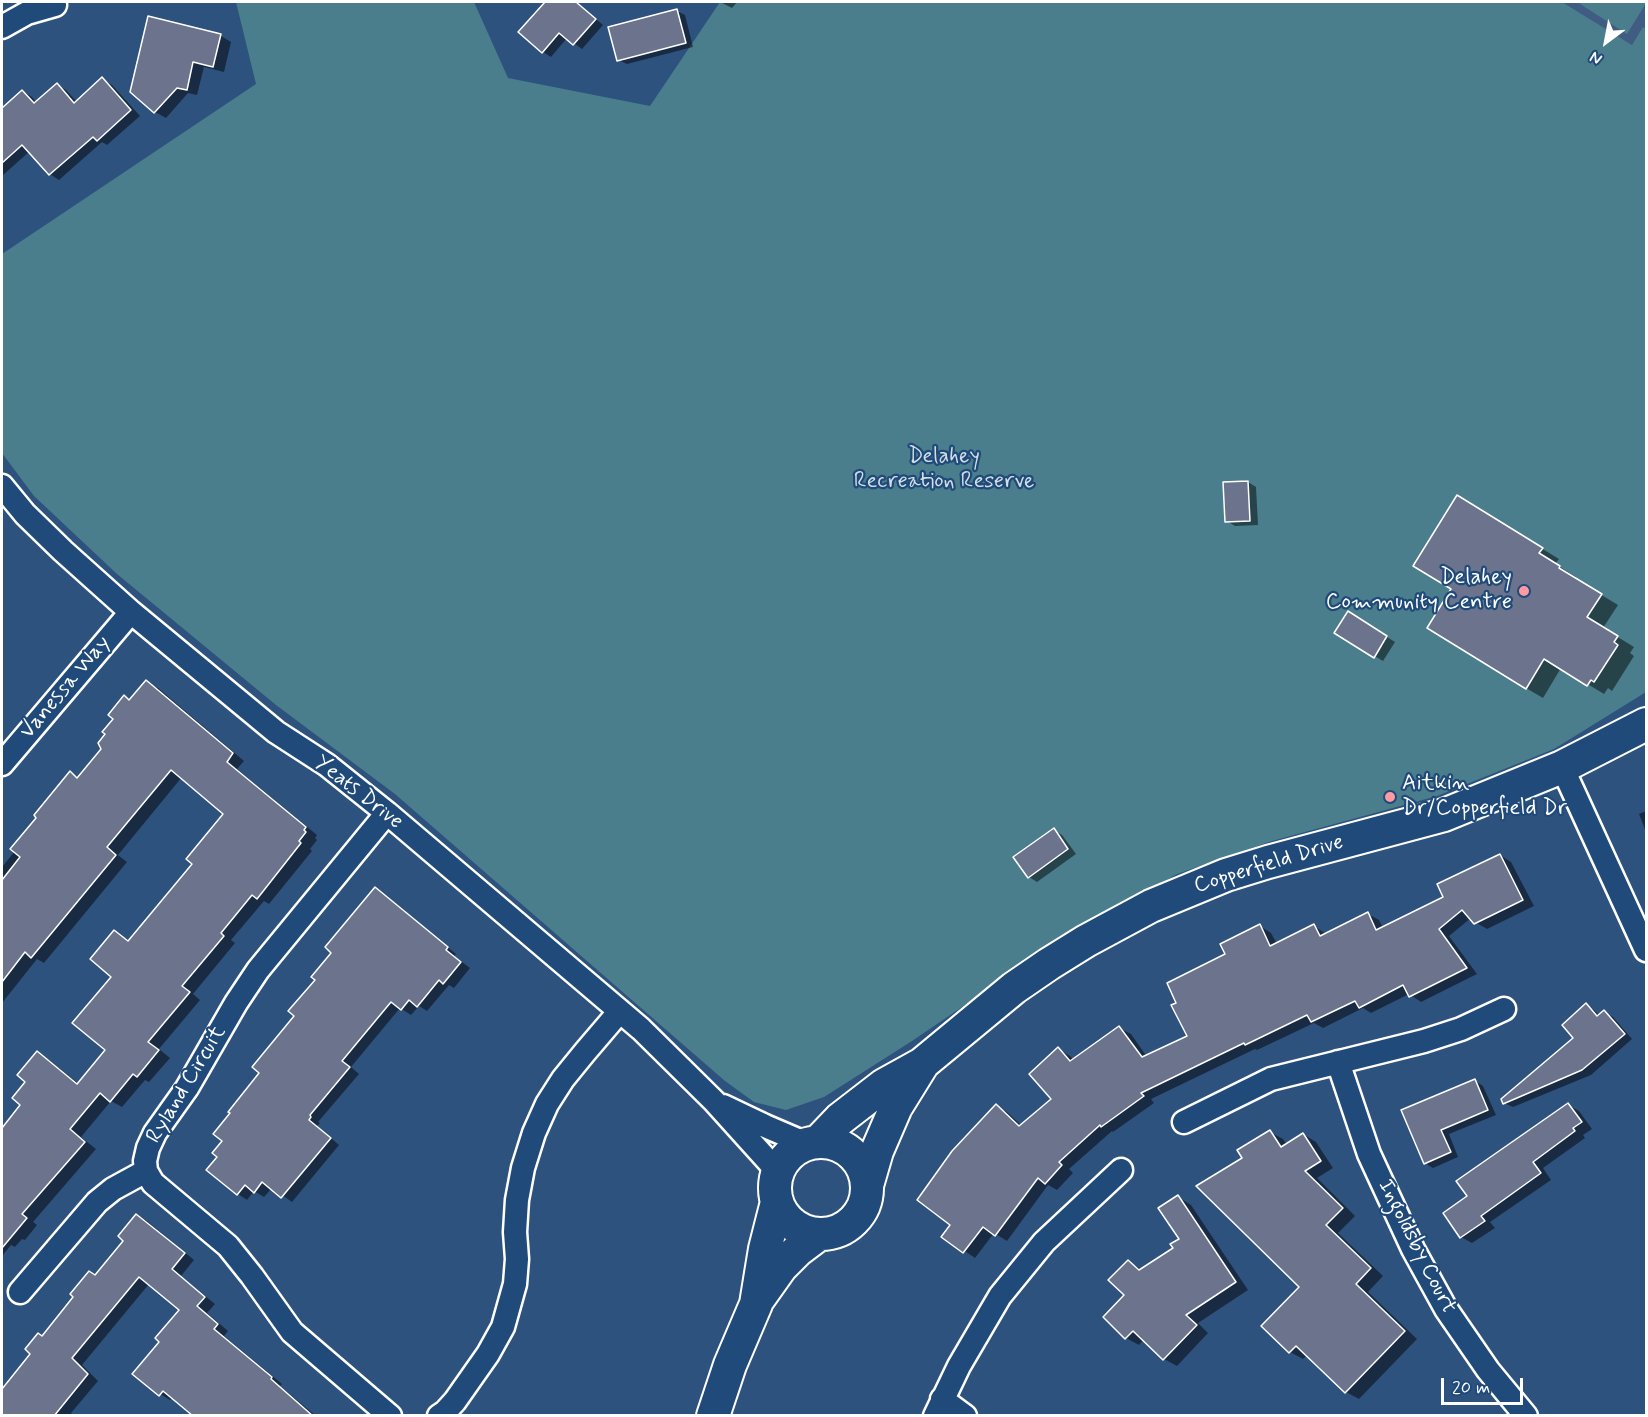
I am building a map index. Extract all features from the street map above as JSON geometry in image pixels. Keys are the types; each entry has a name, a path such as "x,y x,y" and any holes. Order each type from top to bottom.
{"street":[{"path":"2,27 27,13 55,5"},
{"name":"Yeats Drive","path":"2,486 24,514 131,612 276,732 327,765 387,813 670,1056 714,1101 777,1187"},
{"name":"Vanessa Way","path":"2,764 131,612"},
{"name":"Copperfield Drive","path":"812,1143 884,1084 922,1064 982,1014 1041,970 1094,937 1151,906 1226,875 1444,815 1562,767 1647,724"},
{"path":"1562,767 1646,948"},
{"name":"Ryland Circuit","path":"387,813 258,970 236,1003 187,1088 155,1133 145,1161 146,1171 153,1183 218,1237 238,1257 292,1332 390,1416"},
{"path":"1184,1122 1271,1079 1424,1041 1461,1029 1504,1009"},
{"path":"439,1416 455,1401 488,1354 508,1311 515,1284 517,1259 515,1232 519,1189 534,1133 563,1079 620,1011"},
{"name":"Ingoldsby Court","path":"1338,1062 1369,1154 1413,1249 1446,1309 1488,1370 1526,1416"},
{"name":"Copperfield Drive","path":"868,1182 877,1151 896,1107 922,1064"},
{"name":"Yeats Drive","path":"714,1101 765,1126 812,1143"},
{"path":"756,1304 777,1187 784,1160 789,1155 812,1143 832,1143 845,1148 856,1157 864,1169 868,1182 868,1197 856,1221 838,1232 818,1235 804,1232 792,1225 783,1215 777,1187"},
{"path":"965,1416 938,1408 1000,1296 1044,1242 1121,1170"},
{"path":"20,1292 97,1202 112,1189 146,1171"},
{"path":"713,1416 730,1365 756,1304 781,1267 818,1235"}],"shaded area":[{"path":"1562,2 1646,2 1646,29 1643,28 1632,45"}],"green space":[{"name":"Delahey Recreation Reserve","path":"236,2 474,2 508,78 650,106 720,2 1562,2 1632,45 1643,27 1646,29 1646,692 1554,749 1437,796 1272,841 1177,874 1059,941 912,1041 824,1097 786,1110 754,1102 725,1081 395,794 276,705 117,574 34,496 2,453 2,254 256,84"},
{"path":"1577,2 1646,2 1646,3 1627,34"}],"building":[{"path":"545,2 576,2 596,19 573,45 559,33 542,53 518,32"},
{"path":"677,9 686,43 617,61 608,27"},
{"path":"148,16 221,34 213,67 193,62 187,90 177,88 154,113 130,92"},
{"path":"102,77 131,110 97,141 93,137 49,175 22,145 2,163 2,108 22,90 34,103 57,83 74,103"},
{"path":"1248,481 1250,521 1225,522 1223,482"},
{"name":"Delahey Community Centre","path":"1457,495 1543,548 1539,553 1602,594 1587,617 1618,636 1614,642 1618,645 1594,682 1591,680 1587,686 1544,659 1526,689 1427,628 1451,589 1413,566"},
{"path":"1348,611 1387,636 1374,658 1334,633"},
{"path":"146,680 233,753 227,762 306,827 304,830 306,832 299,841 301,843 257,899 252,895 221,933 224,936 182,986 190,992 148,1042 159,1050 137,1077 133,1074 110,1102 100,1093 70,1129 85,1142 22,1214 27,1218 2,1248 2,1128 20,1105 12,1098 25,1082 17,1075 37,1051 77,1084 105,1050 72,1023 111,977 90,959 114,930 128,941 192,864 186,859 223,814 171,770 107,847 116,855 31,958 25,952 2,982 2,880 20,857 10,849 70,771 77,778 101,749 98,743 105,734 102,732 113,719 108,715 124,695 129,700"},
{"path":"1054,828 1068,849 1028,878 1013,857"},
{"path":"1500,854 1523,900 1474,924 1462,910 1439,929 1467,968 1409,997 1403,985 1359,1008 1355,1001 1311,1022 1307,1015 1141,1093 1144,1096 1101,1127 1100,1125 1059,1162 1062,1165 1045,1184 1038,1178 995,1236 983,1227 963,1253 941,1237 950,1225 917,1200 952,1151 996,1104 1019,1126 1051,1099 1029,1074 1058,1047 1070,1061 1119,1026 1142,1057 1187,1036 1171,1005 1176,1003 1167,983 1225,954 1220,944 1260,924 1270,946 1314,924 1320,936 1368,912 1376,930 1443,897 1437,884"},
{"path":"375,887 448,947 446,950 461,962 443,984 439,980 417,1007 409,1000 401,1010 391,1002 342,1061 350,1067 310,1115 309,1120 331,1138 281,1198 262,1182 254,1193 245,1185 237,1195 206,1170 217,1157 212,1153 222,1141 213,1134 259,1073 252,1067 294,1016 288,1011 315,980 311,977 331,953 325,947"},
{"path":"1586,1003 1597,1016 1604,1010 1625,1034 1582,1070 1503,1104 1501,1099 1573,1038 1562,1025"},
{"path":"1475,1079 1488,1110 1441,1130 1451,1152 1424,1164 1401,1110"},
{"path":"1568,1103 1582,1122 1573,1128 1575,1131 1533,1162 1541,1173 1481,1216 1485,1221 1460,1238 1443,1213 1467,1196 1456,1181"},
{"path":"1270,1130 1281,1147 1303,1133 1321,1161 1305,1171 1343,1208 1326,1225 1371,1268 1356,1284 1405,1331 1345,1393 1296,1346 1289,1353 1261,1326 1299,1287 1196,1186 1242,1158 1237,1150"},
{"path":"1178,1195 1236,1282 1186,1315 1197,1325 1163,1360 1133,1331 1125,1339 1103,1317 1124,1295 1108,1280 1128,1260 1139,1270 1173,1248 1170,1244 1179,1239 1158,1208"},
{"path":"136,1214 185,1253 172,1269 205,1297 197,1306 218,1324 214,1329 272,1377 271,1379 313,1416 193,1416 163,1391 159,1396 132,1374 159,1342 155,1338 179,1310 139,1277 72,1358 88,1374 54,1416 2,1416 2,1389 30,1354 25,1349 38,1333 42,1336 73,1297 70,1294 89,1271 95,1275 123,1241 118,1236"}],"place":[{"name":"Delahey Community Centre","path":"1524,591"},
{"name":"Aitkin Dr/Copperfield Dr","path":"1390,797"}]}
